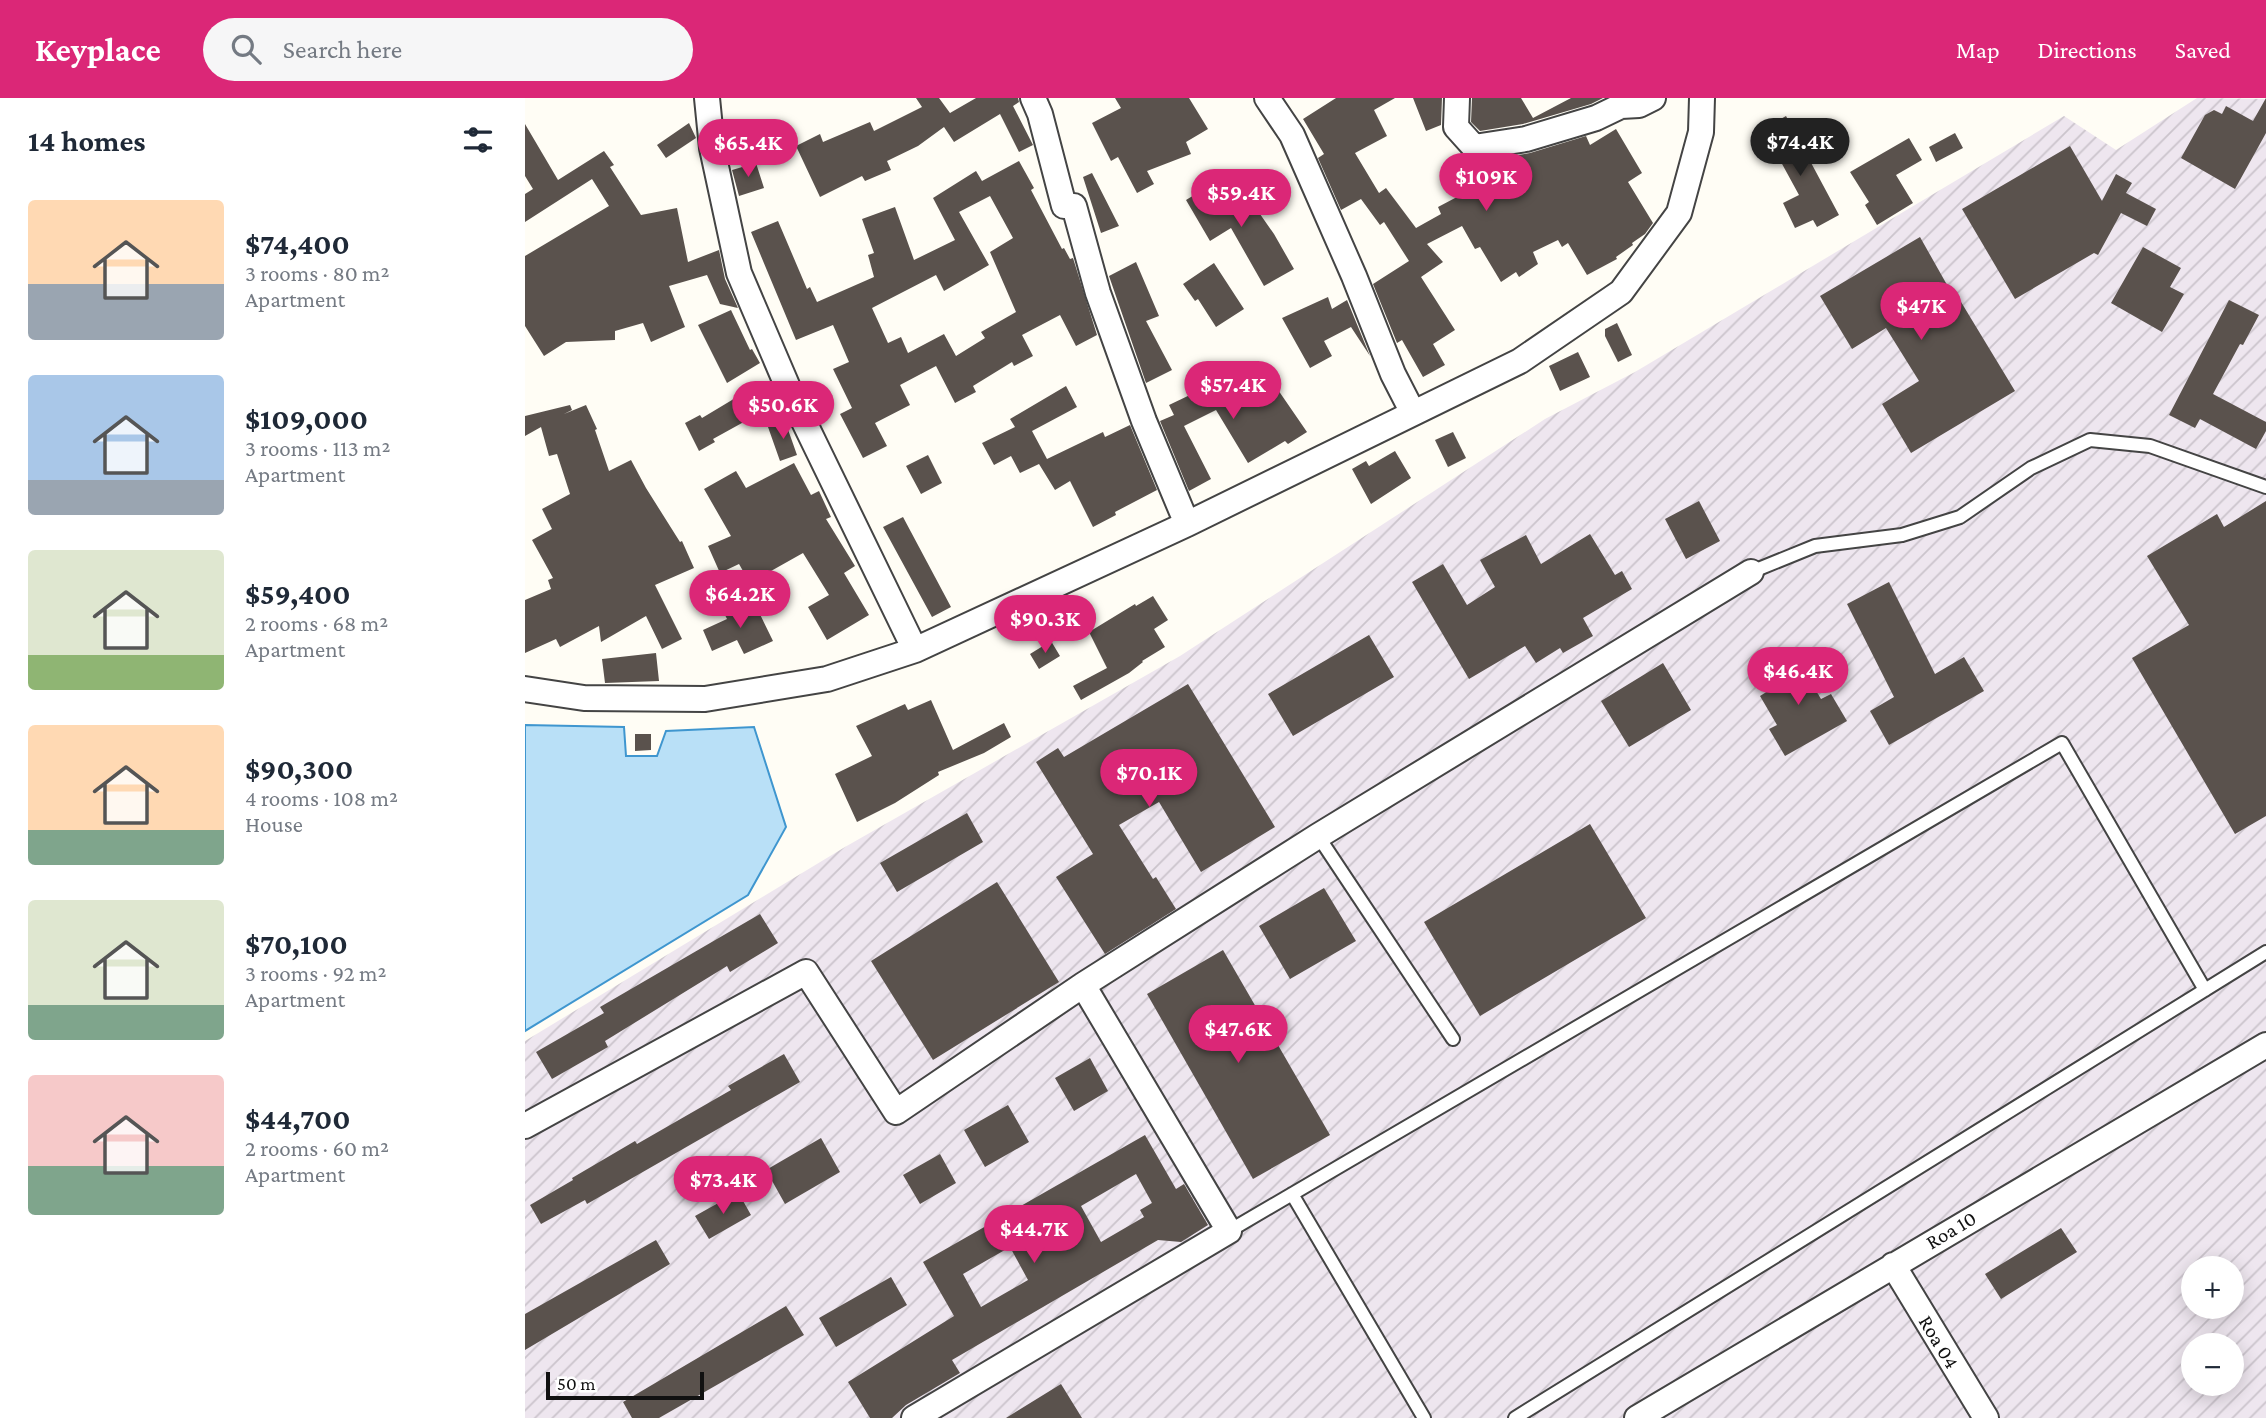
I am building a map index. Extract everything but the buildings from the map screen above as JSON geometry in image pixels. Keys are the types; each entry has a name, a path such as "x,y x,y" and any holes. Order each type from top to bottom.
{"street":[{"path":"707,98 712,148 739,273 792,397 915,650"},
{"path":"1033,98 1040,114 1064,206 1074,206 1098,293 1144,421 1187,524"},
{"path":"1267,98 1292,135 1354,276 1393,374 1413,413"},
{"path":"1457,98 1456,127 1474,147 1526,139 1596,118 1622,106 1639,105 1653,98"},
{"path":"525,689 584,698 705,699 827,679 915,650 1187,524 1520,361 1621,292 1679,213 1701,132 1702,98"},
{"path":"525,1126 806,972 896,1112 1083,985 1318,836 1751,572"},
{"path":"914,1418 1229,1231 1083,985"},
{"name":"Roa 10","path":"1637,1418 2266,1045"},
{"name":"Roa 04","path":"1893,1265 1986,1418"}],"lane":[{"path":"1751,572 1815,546 1902,535 1960,517 2031,468 2090,440 2150,446 2266,487"},
{"path":"1229,1231 2062,743 2205,990"},
{"path":"1318,836 1453,1040"},
{"path":"1515,1418 2266,952"},
{"path":"1292,1194 1424,1418"}],"shaded area":[{"path":"2197,98 2266,99 2266,1418 525,1418 525,1041 845,847 1180,656 1545,419 1635,372 2064,116 2116,150"}],"water":[{"path":"525,725 624,727 626,756 657,756 666,731 754,727 786,827 748,895 525,1031"}]}
